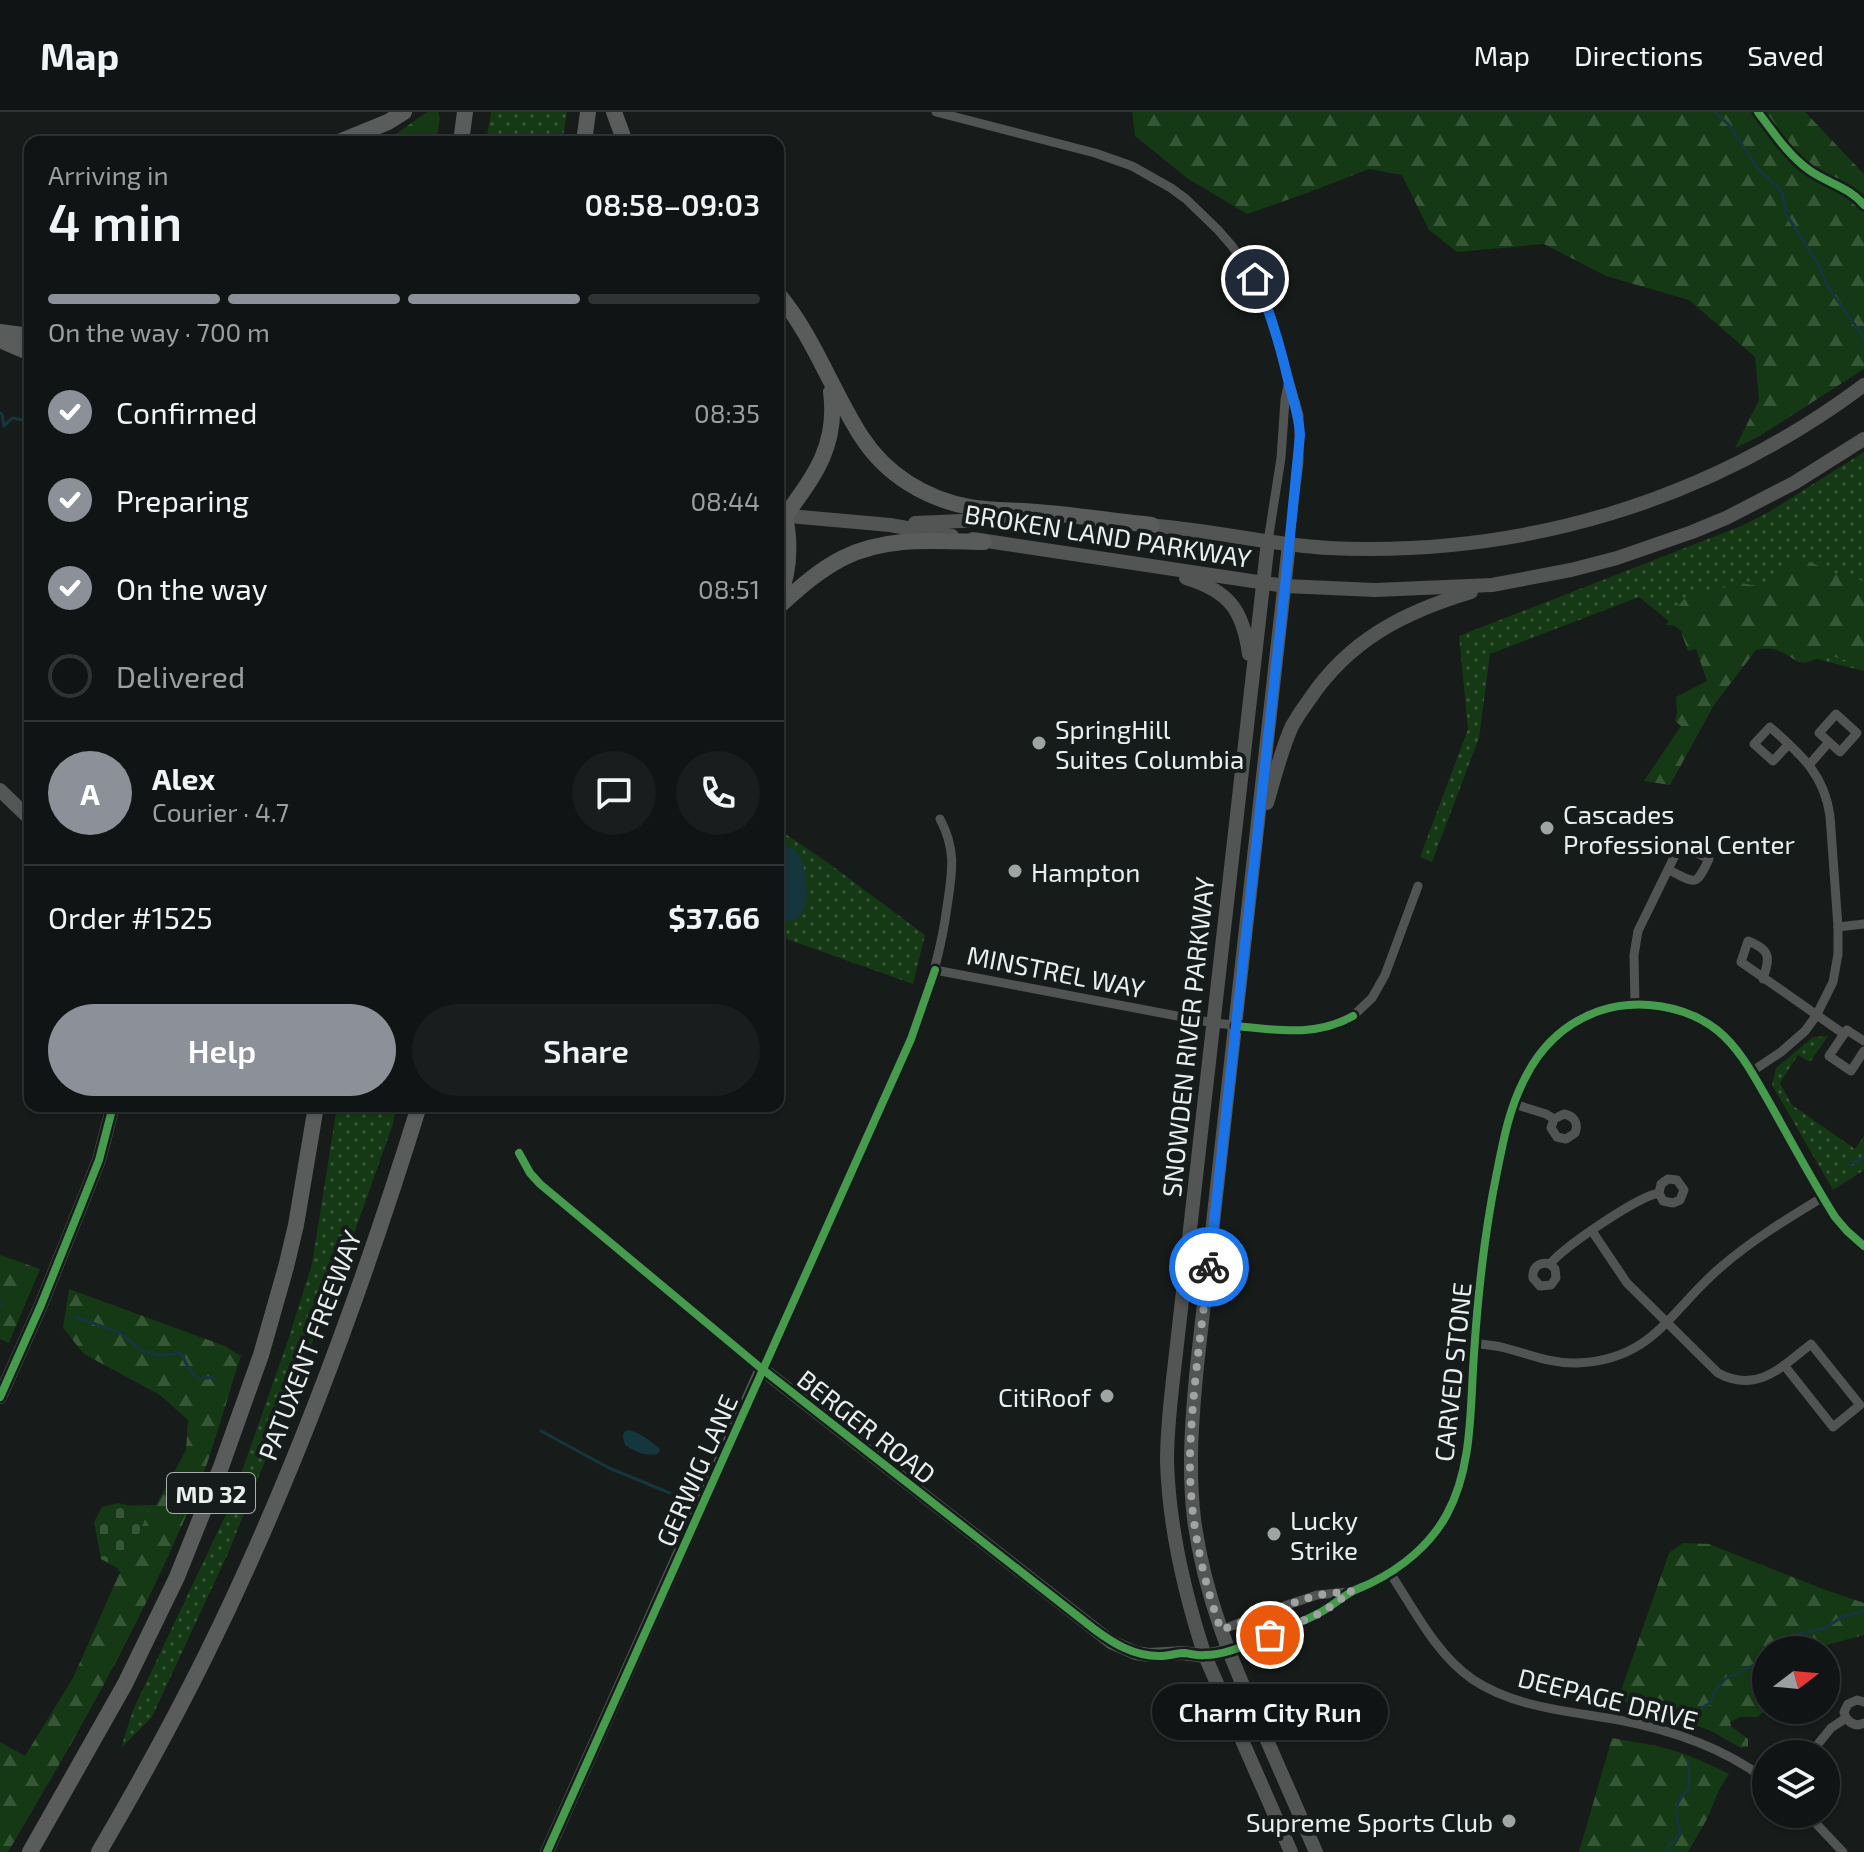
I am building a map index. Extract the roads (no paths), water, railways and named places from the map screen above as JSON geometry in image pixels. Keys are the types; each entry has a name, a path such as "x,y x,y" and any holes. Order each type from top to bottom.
{"highway":[{"path":"354,136 404,112"},
{"path":"462,136 465,112"},
{"path":"585,136 588,112"},
{"path":"614,112 623,136"},
{"path":"784,302 864,440 898,477 939,499 973,508 1152,525"},
{"path":"0,336 24,336"},
{"path":"0,336 24,350"},
{"path":"784,511 817,471 827,450 833,416 830,382"},
{"path":"784,526 789,543 788,570 784,582"},
{"path":"784,602 823,570 866,548 908,541 984,542"},
{"name":"PATUXENT FREEWAY","path":"30,1852 125,1684 177,1577 221,1467 261,1355 286,1267 315,1112"},
{"name":"PATUXENT FREEWAY","path":"99,1852 207,1653 307,1426 360,1285 417,1112"}],"main road":[{"name":"BROKEN LAND PARKWAY","path":"890,525 1040,519 1152,525 1289,544 1377,550 1430,548 1517,537 1648,502 1711,477 1788,436 1864,385"},
{"name":"BROKEN LAND PARKWAY","path":"784,515 890,525 984,542 1285,586 1375,590 1492,585 1617,558 1692,532 1794,483 1864,439"},
{"name":"SNOWDEN RIVER PARKWAY","path":"1268,541 1172,1388 1167,1459 1172,1522 1186,1596 1205,1656 1291,1852"},
{"name":"SNOWDEN RIVER PARKWAY","path":"1289,544 1192,1415 1190,1457 1194,1518 1208,1591 1228,1651 1316,1852"},
{"path":"1148,566 1211,587 1230,602 1246,634 1252,677"},
{"path":"1255,850 1280,758 1293,724 1333,669 1392,623 1419,609 1492,585"}],"street":[{"path":"936,112 1117,159 1171,188 1218,230 1238,254 1255,279 1270,314 1299,415 1300,435 1289,544"},
{"path":"0,336 24,342"},
{"path":"1268,541 1281,458 1288,382"},
{"path":"1809,765 1829,742"},
{"path":"1751,1072 1794,1042 1816,1016 1836,971 1838,927 1828,802 1822,783 1789,744"},
{"path":"0,790 24,813"},
{"name":"GERWIG LANE","path":"547,1852 918,1023 943,938 952,866 949,835 940,819"},
{"path":"1635,1005 1635,944 1644,918 1680,845 1709,859 1697,880 1669,870"},
{"name":"MINSTREL WAY","path":"935,970 1214,1023 1312,1031 1353,1016 1379,988 1418,886"},
{"path":"1838,927 1864,924"},
{"path":"1763,979 1844,1034"},
{"name":"CARVED STONE","path":"1228,1651 1323,1612 1352,1591 1390,1573 1429,1540 1446,1517 1462,1475 1468,1438 1474,1343 1488,1218 1503,1144 1524,1079 1559,1033 1604,1009 1635,1005 1669,1008 1703,1021 1729,1042 1751,1072 1823,1197 1847,1231 1864,1246"},
{"path":"1864,1041 1847,1030 1829,1056 1851,1071 1864,1051"},
{"path":"1514,1104 1554,1119"},
{"path":"0,1397 94,1172 112,1112"},
{"name":"BERGER ROAD","path":"519,1153 540,1184 762,1369 1111,1642 1149,1655 1183,1653 1205,1656 1228,1651"},
{"path":"1550,1264 1592,1231 1643,1198 1659,1193"},
{"path":"1474,1343 1557,1362 1612,1358 1653,1337 1703,1282 1738,1252 1823,1197"},
{"path":"1592,1231 1627,1283 1710,1365 1728,1378 1754,1380 1775,1372 1784,1365 1811,1344 1860,1405 1833,1427 1784,1365"},
{"name":"DEEPAGE DRIVE","path":"1390,1573 1440,1648 1470,1678 1486,1687 1522,1702 1679,1735 1729,1756 1752,1771"},
{"name":"CARVED STONE","path":"1221,1630 1317,1595 1352,1591"},
{"path":"1183,1653 1221,1630"},
{"path":"1864,1702 1857,1700 1848,1704 1844,1712 1853,1724 1864,1723"},
{"path":"1821,1740 1831,1728 1846,1718"},
{"path":"1820,1828 1843,1852"}],"water":[{"path":"784,844 800,856 806,883 804,908 795,919 784,921"},
{"path":"628,1430 645,1437 660,1451 653,1455 644,1454 625,1445 624,1432"}],"waterway":[{"path":"1715,112 1729,125 1759,170 1779,188 1786,214 1818,264 1828,287 1864,338"},
{"path":"0,413 4,426 12,418 24,420"},
{"path":"1849,1165 1864,1157"},
{"path":"75,1317 121,1333 142,1351 161,1355 181,1353 198,1379 214,1377"},
{"path":"541,1431 609,1468 670,1493"},
{"path":"1789,1636 1825,1628 1842,1617 1864,1611"},
{"path":"1699,1710 1710,1703 1725,1679 1752,1666"},
{"path":"1668,1852 1668,1846 1681,1833 1676,1810 1689,1789 1689,1762"}],"place":[{"name":"SpringHill Suites Columbia","path":"1039,743"},
{"name":"Cascades Professional Center","path":"1547,828"},
{"name":"Hampton","path":"1015,871"},
{"name":"CitiRoof","path":"1107,1396"},
{"name":"Lucky Strike","path":"1274,1534"},
{"name":"Charm City Run","path":"1270,1635"},
{"name":"Supreme Sports Club","path":"1509,1821"}]}
